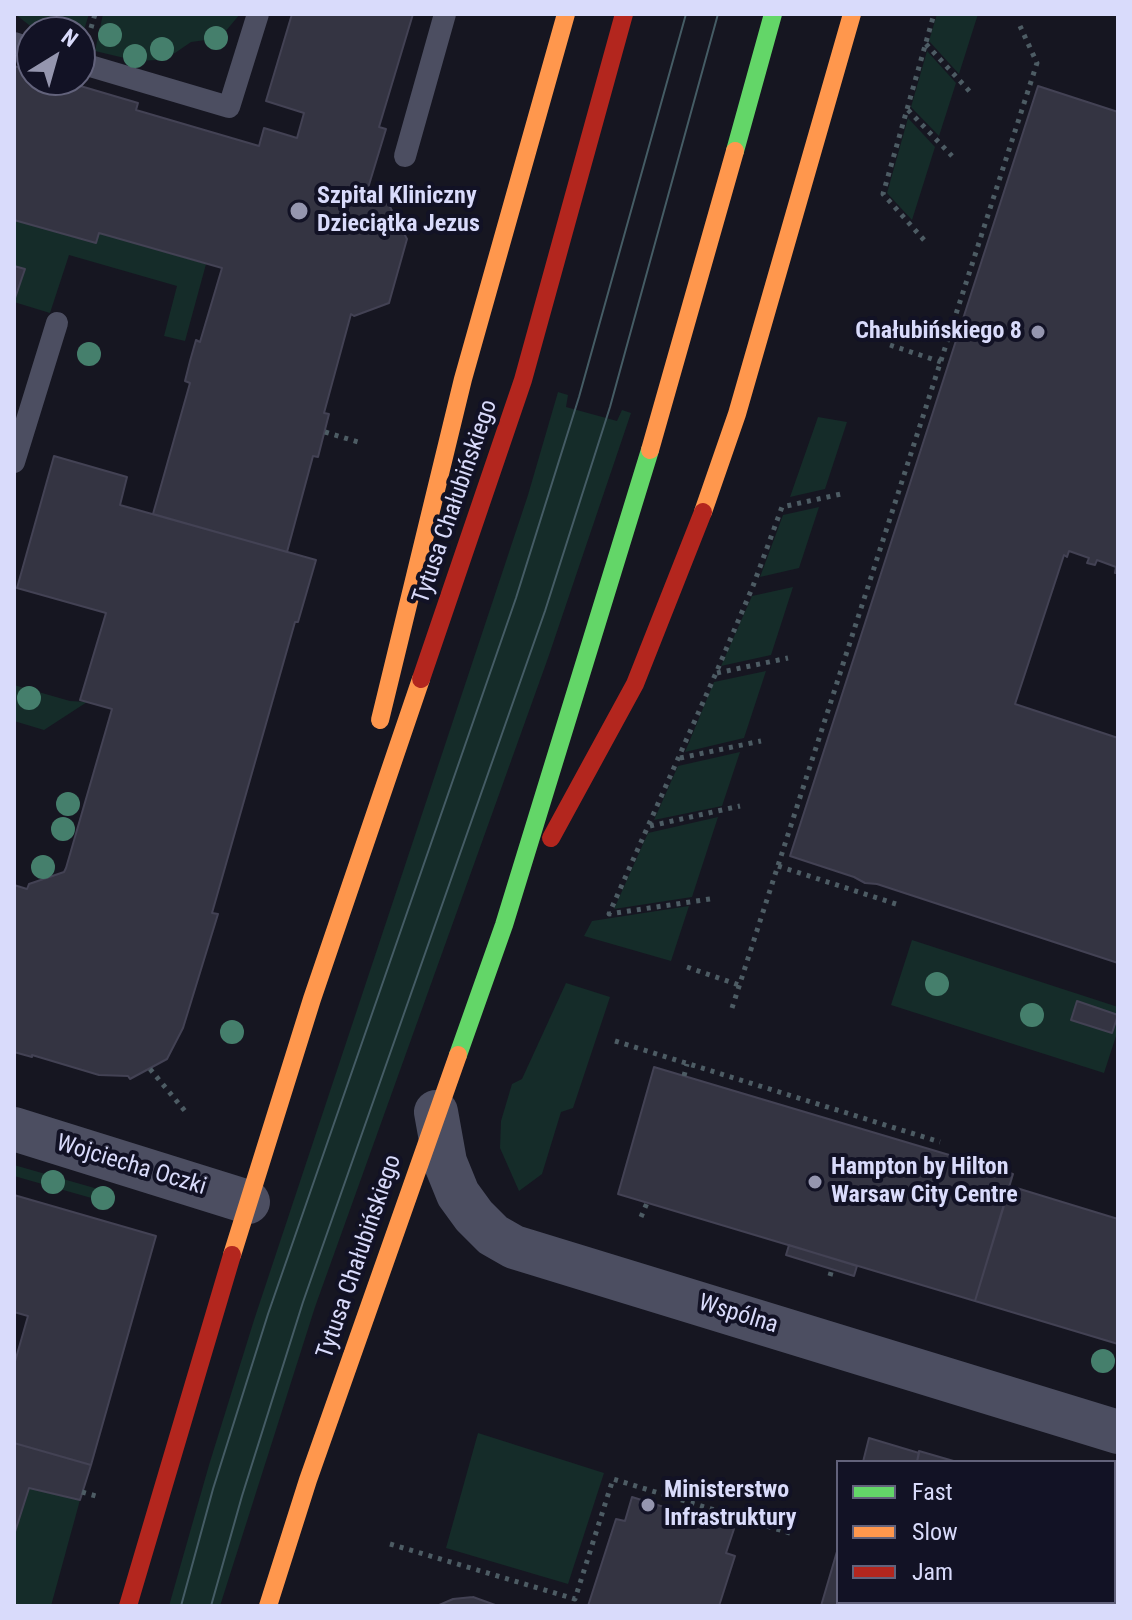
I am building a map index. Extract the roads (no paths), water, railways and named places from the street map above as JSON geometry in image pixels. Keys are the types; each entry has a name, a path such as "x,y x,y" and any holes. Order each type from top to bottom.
{"main road":[{"name":"Tytusa Chałubińskiego","path":"376,735 463,379 566,14"},
{"name":"Tytusa Chałubińskiego","path":"128,1606 312,999 523,380 624,14"},
{"name":"Tytusa Chałubińskiego","path":"268,1606 313,1465 504,925 661,415 773,14"},
{"name":"Tytusa Chałubińskiego","path":"504,925 635,684 713,487 737,414 852,14"},
{"name":"Tytusa Chałubińskiego","path":"312,999 361,797"}],"street":[{"name":"Wspólna","path":"436,1112 445,1162 458,1194 493,1235 514,1247 1118,1432"},
{"name":"Wojciecha Oczki","path":"14,1129 248,1202"}],"lane":[{"path":"96,68 229,107 258,14"},
{"path":"405,156 445,14"},
{"path":"14,462 57,323"}],"tram line":[{"path":"181,1606 213,1489 268,1314 516,598 579,397 686,14"},
{"path":"211,1606 303,1302 545,611 610,407 718,14"}],"place":[{"name":"Szpital Kliniczny Dzieciątka Jezus","path":"299,211"},
{"name":"Chałubińskiego 8","path":"1038,332"},
{"name":"Hampton by Hilton Warsaw City Centre","path":"815,1182"},
{"name":"Ministerstwo Infrastruktury","path":"648,1505"}]}
